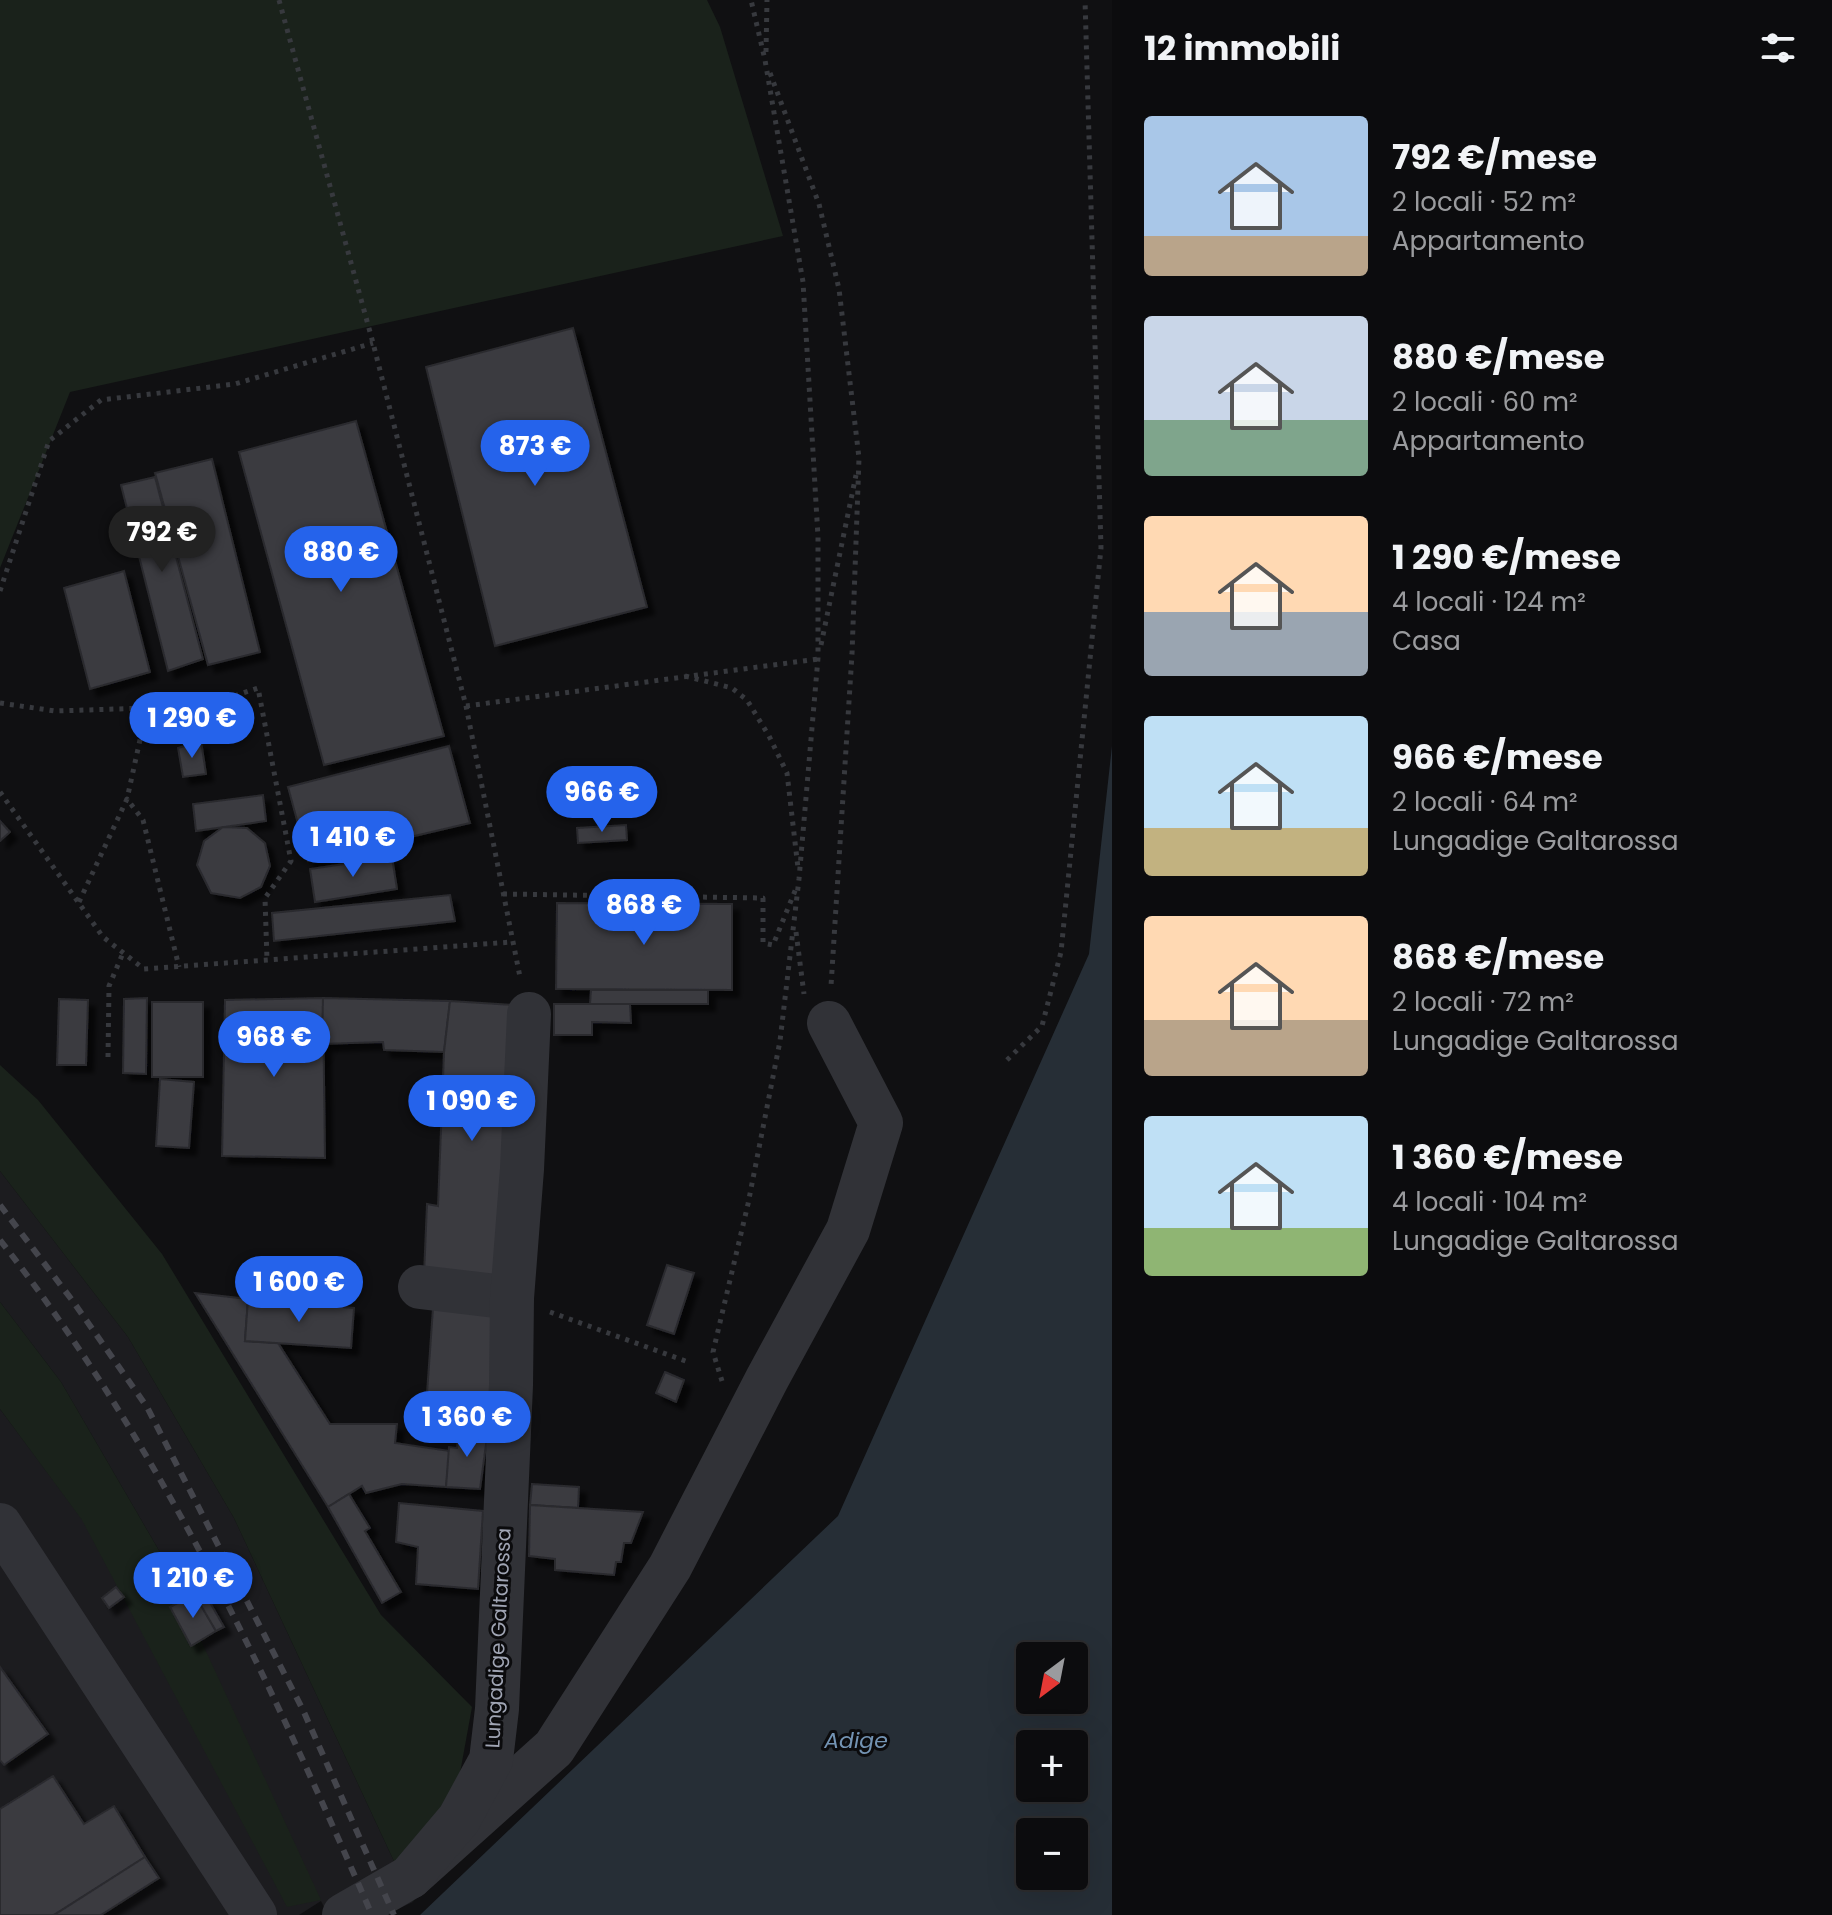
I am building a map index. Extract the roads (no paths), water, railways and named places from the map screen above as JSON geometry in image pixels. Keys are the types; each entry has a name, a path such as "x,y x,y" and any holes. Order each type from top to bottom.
{"street":[{"name":"Lungadige Galtarossa","path":"344,1915 410,1877 459,1819 491,1760 500,1648 512,1298 529,1014"},
{"path":"410,1877 554,1748 670,1567 848,1230 881,1123 818,1015"},
{"path":"420,1287 512,1298"},
{"path":"0,1525 255,1915"}],"water":[{"name":"Adige","path":"1112,746 1112,1915 420,1915 838,1516 1089,954"}],"railway":[{"path":"0,1205 147,1407 303,1710 394,1915"},
{"path":"0,1240 58,1318 161,1481 251,1652 372,1915"}]}
